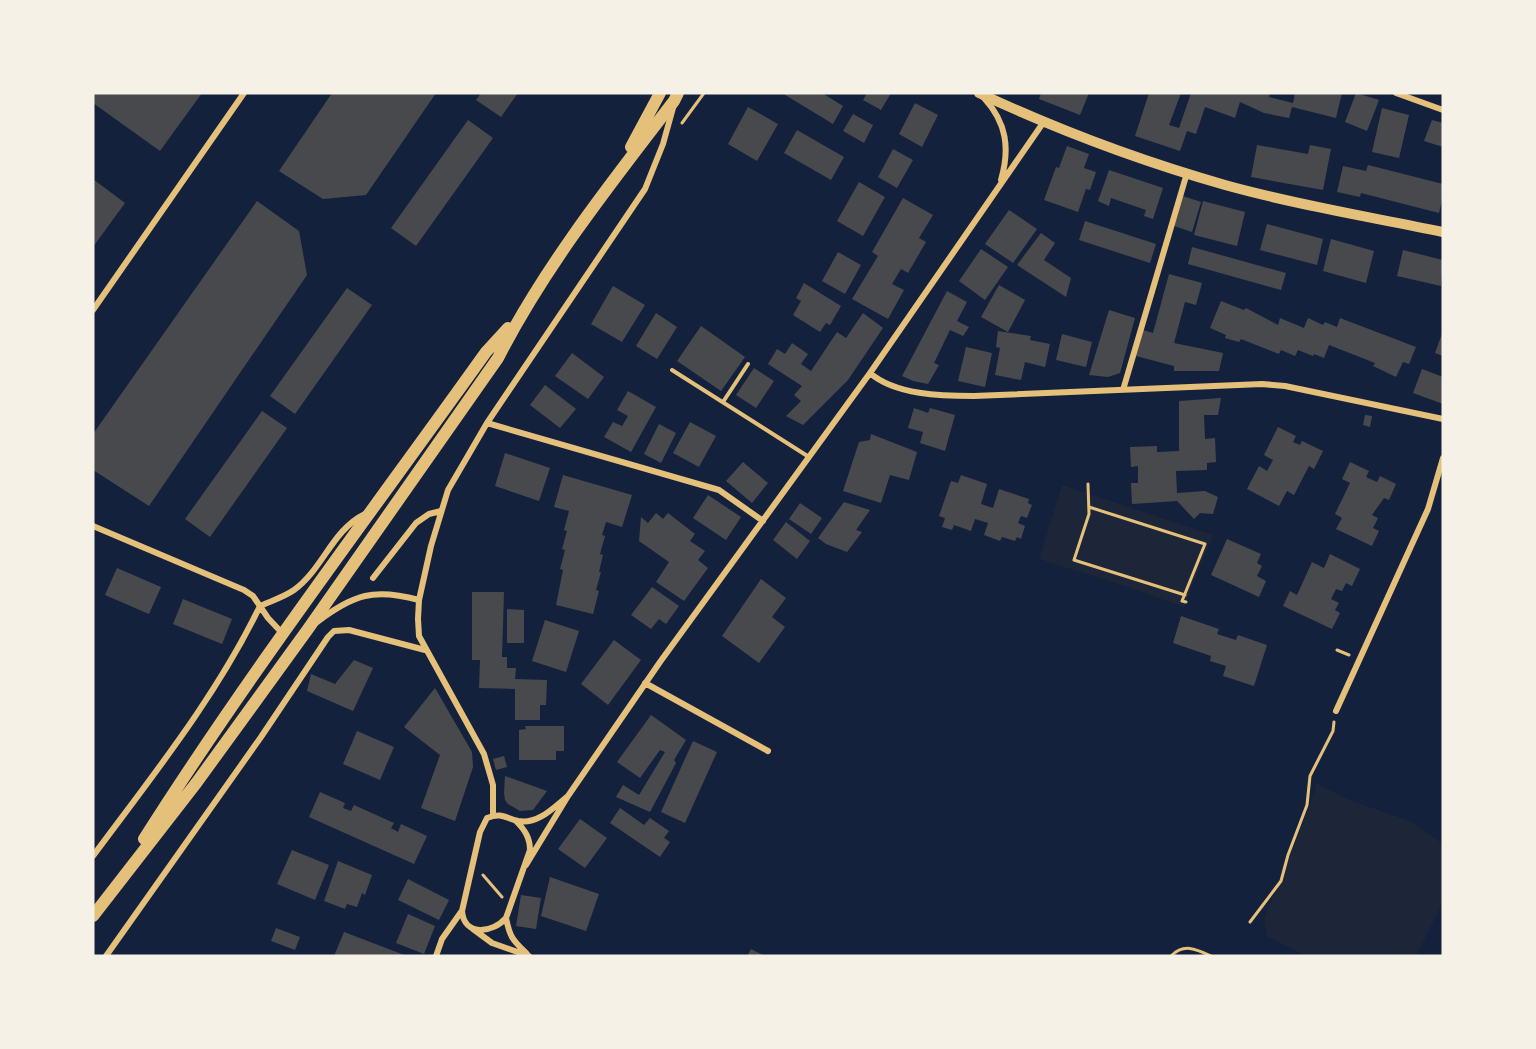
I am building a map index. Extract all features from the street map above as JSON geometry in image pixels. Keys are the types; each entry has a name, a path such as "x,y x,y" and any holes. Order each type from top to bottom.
{"main road":[{"path":"613,180 660,93"},
{"path":"979,93 1043,123 1187,173 1262,194 1443,232"},
{"path":"103,902 185,774 283,634 486,352 519,316 613,180 676,97"},
{"path":"93,916 197,782 308,629 498,358 519,316"}],"street":[{"path":"93,310 244,93"},
{"path":"979,93 1001,121 1006,137 1000,185"},
{"path":"1396,93 1443,110"},
{"path":"493,816 493,785 484,754 419,636 419,600 441,510 453,481 487,423 645,189 655,168 676,97"},
{"path":"526,866 568,796 645,683 810,458 1043,123"},
{"path":"1123,390 1187,173"},
{"path":"870,373 876,378 899,387 939,396 1215,385 1285,386 1443,419"},
{"path":"487,423 719,490 763,521"},
{"path":"1336,711 1428,509 1443,458"},
{"path":"93,856 207,699 260,606 294,590 348,524 374,510"},
{"path":"373,578 416,523 429,514 441,510"},
{"path":"93,526 244,590 253,596 272,623 283,634"},
{"path":"308,629 339,606 360,597 387,593 419,600"},
{"path":"106,956 334,631 349,630 426,650"},
{"path":"645,683 768,751"},
{"path":"516,821 533,820 544,815 568,796"},
{"path":"436,956 442,939 462,911 482,824 486,818 493,816 509,817 516,821 530,842 529,858 511,901 507,918 513,942 529,956"},
{"path":"462,911 466,924 492,943 529,956"},
{"path":"472,928 495,928 507,918"}],"lane":[{"path":"723,402 748,364"},
{"path":"672,370 810,458"}],"path":[{"path":"663,142 683,121 704,93"},
{"path":"1088,484 1089,514 1074,560 1185,595"},
{"path":"1089,507 1205,544 1182,601 1186,602"},
{"path":"1250,922 1281,881 1307,805 1310,776 1333,731 1336,711"},
{"path":"472,868 478,869 504,899 511,901"},
{"path":"1171,956 1178,950 1189,948 1210,956"}],"shaded area":[{"path":"1062,485 1213,535 1184,607 1039,559"},
{"path":"1316,783 1349,800 1410,821 1443,844 1443,902 1416,956 1307,956 1267,936 1264,920 1268,907 1287,864"}],"building":[{"path":"93,93 202,93 160,151 93,103"},
{"path":"332,93 436,93 366,195 323,199 279,171"},
{"path":"481,93 518,93 501,117 476,100"},
{"path":"782,93 822,93 843,106 833,124"},
{"path":"867,93 891,93 881,110 863,100"},
{"path":"1041,93 1089,93 1080,115 1039,99"},
{"path":"1149,93 1181,93 1169,125 1179,128 1191,93 1270,93 1269,97 1293,103 1295,93 1342,93 1336,118 1292,107 1289,118 1264,113 1240,102 1235,118 1205,107 1196,134 1187,131 1180,151 1135,136"},
{"path":"1356,93 1379,100 1367,131 1345,122"},
{"path":"915,103 938,115 922,147 899,134"},
{"path":"748,107 778,124 757,161 728,144"},
{"path":"1382,108 1409,115 1399,158 1372,152"},
{"path":"853,114 873,125 864,143 843,131"},
{"path":"468,120 493,138 416,246 391,228"},
{"path":"1432,120 1443,123 1443,147 1424,141"},
{"path":"797,130 844,157 831,180 784,153"},
{"path":"1257,145 1308,154 1310,145 1331,149 1323,190 1251,177"},
{"path":"1067,146 1089,154 1084,168 1096,172 1090,190 1086,189 1078,212 1044,200 1056,167 1059,168"},
{"path":"893,149 913,160 897,188 878,177"},
{"path":"1368,165 1443,184 1439,213 1361,193 1360,197 1337,192 1343,166 1366,171"},
{"path":"1109,170 1163,188 1153,219 1144,216 1146,210 1111,198 1109,206 1098,201"},
{"path":"93,179 125,203 93,247"},
{"path":"859,182 885,197 863,236 837,221"},
{"path":"1183,196 1201,202 1192,232 1174,226"},
{"path":"903,198 933,215 919,238 926,242 908,273 901,269 892,284 904,290 888,319 852,299 878,256 872,252"},
{"path":"257,201 299,231 307,275 149,506 93,470 93,434"},
{"path":"1203,201 1245,212 1237,246 1194,235"},
{"path":"1009,210 1037,229 1013,263 985,244"},
{"path":"1085,221 1156,244 1150,263 1079,240"},
{"path":"1267,224 1323,239 1317,265 1260,250"},
{"path":"1041,233 1055,243 1044,260 1071,278 1066,297 1017,265"},
{"path":"1331,239 1374,251 1366,283 1323,271"},
{"path":"1192,247 1286,273 1281,290 1188,264"},
{"path":"981,249 1008,267 985,300 959,281"},
{"path":"1403,250 1443,260 1441,286 1397,276"},
{"path":"838,252 861,265 845,294 822,281"},
{"path":"1169,274 1202,283 1196,305 1185,302 1174,343 1223,353 1219,371 1174,371 1174,366 1136,356 1143,330 1153,333"},
{"path":"804,283 841,306 830,325 826,323 820,332 793,315 801,301 796,298"},
{"path":"999,285 1025,300 1008,332 981,317"},
{"path":"613,286 645,305 622,342 591,324"},
{"path":"347,288 372,305 295,414 270,396"},
{"path":"947,291 967,302 957,321 969,327 963,336 950,330 934,363 939,365 928,384 913,381 902,376"},
{"path":"1221,301 1244,310 1246,308 1278,325 1280,318 1304,328 1308,318 1323,325 1325,322 1337,327 1340,318 1416,347 1409,364 1403,362 1396,377 1373,366 1375,363 1329,345 1324,358 1298,350 1295,356 1281,350 1279,354 1241,339 1239,342 1225,338 1226,335 1210,328"},
{"path":"1109,310 1135,318 1120,373 1108,377 1089,375"},
{"path":"656,313 677,327 657,359 636,346"},
{"path":"863,313 883,328 848,380 803,425 786,416 801,401 794,395 802,386 768,364 777,349 785,354 792,343 808,354 801,364 811,371 837,332 846,338"},
{"path":"701,326 745,357 721,391 677,361"},
{"path":"998,331 1031,336 1030,340 1050,344 1045,367 1025,362 1021,380 995,375 1000,348 996,347"},
{"path":"1443,331 1443,356 1435,353"},
{"path":"1062,334 1092,342 1086,367 1056,360"},
{"path":"966,347 992,353 985,387 958,381"},
{"path":"572,353 604,377 588,399 555,376"},
{"path":"754,368 774,381 756,408 736,395"},
{"path":"1422,369 1443,377 1443,404 1413,393"},
{"path":"545,385 576,409 560,428 530,405"},
{"path":"628,391 656,407 631,452 604,437 613,422 622,426 628,416 617,410"},
{"path":"1221,398 1218,415 1204,415 1205,439 1215,438 1216,462 1207,463 1207,470 1176,471 1177,493 1205,491 1218,497 1213,514 1200,513 1194,519 1177,501 1132,504 1131,483 1138,483 1138,466 1131,467 1130,447 1157,446 1157,452 1179,451 1179,401"},
{"path":"914,408 928,413 930,408 955,415 945,451 920,443 923,432 908,428"},
{"path":"262,411 287,428 210,537 185,519"},
{"path":"1365,415 1372,416 1370,427 1363,425"},
{"path":"690,422 716,436 699,467 673,453"},
{"path":"659,424 676,433 661,463 644,454"},
{"path":"1278,427 1296,436 1293,442 1300,445 1302,441 1323,451 1314,469 1309,466 1294,495 1287,491 1279,506 1247,489 1259,466 1267,471 1273,460 1264,455"},
{"path":"871,434 917,452 909,480 890,475 881,503 843,491 859,442 870,440"},
{"path":"505,453 550,468 539,501 495,486"},
{"path":"743,462 768,483 752,503 726,481"},
{"path":"1350,462 1369,471 1366,477 1377,482 1380,476 1396,484 1389,500 1384,498 1372,515 1378,518 1373,528 1379,531 1372,546 1336,529 1342,518 1335,514 1350,483 1342,479"},
{"path":"563,475 632,495 622,527 606,522 600,554 603,555 599,572 601,572 596,590 599,591 593,614 556,605 563,570 560,569 565,550 562,549 567,531 564,530 569,511 554,507"},
{"path":"961,475 987,484 981,504 993,508 999,489 1029,499 1028,503 1032,505 1027,518 1021,516 1018,523 1025,526 1021,539 1017,537 1015,541 1002,537 1000,541 984,535 988,523 975,519 971,531 954,525 952,530 942,527 945,518 939,516 951,481 958,483"},
{"path":"708,495 741,517 726,540 693,518"},
{"path":"844,502 870,510 856,530 862,532 847,552 826,544 818,538"},
{"path":"800,503 822,518 811,534 789,519"},
{"path":"656,513 663,519 668,513 695,534 690,541 705,551 698,560 708,568 684,601 656,582 669,562 639,541 641,517 648,523"},
{"path":"786,522 810,541 797,559 773,540"},
{"path":"1227,539 1261,554 1257,563 1262,566 1257,576 1266,581 1259,597 1211,575"},
{"path":"1330,554 1360,569 1352,586 1346,583 1342,591 1336,589 1331,599 1339,603 1335,610 1340,613 1332,629 1283,606 1290,591 1297,595 1312,562 1324,568"},
{"path":"117,568 161,587 149,614 105,595"},
{"path":"761,579 786,598 772,617 785,627 759,663 722,636"},
{"path":"652,587 679,606 666,624 659,619 651,629 631,615"},
{"path":"472,592 504,592 502,657 507,657 507,668 516,668 515,679 547,680 546,705 540,705 540,720 515,720 515,689 479,688 480,660 472,660"},
{"path":"183,599 232,619 222,644 173,624"},
{"path":"507,609 524,610 524,643 507,643"},
{"path":"1181,616 1219,629 1217,634 1236,640 1238,635 1267,645 1254,686 1223,676 1226,666 1210,661 1211,656 1173,643"},
{"path":"545,620 579,631 566,672 532,661"},
{"path":"614,640 641,660 608,705 581,684"},
{"path":"354,660 373,668 353,711 307,691 311,674 335,684"},
{"path":"435,688 472,752 473,767 455,821 421,808 440,755 404,727"},
{"path":"651,715 686,740 650,812 616,797 623,785 639,795 665,752 660,750 640,778 617,762"},
{"path":"525,726 564,726 564,751 556,751 556,760 519,760 519,730 526,729"},
{"path":"357,731 394,747 380,780 343,764"},
{"path":"693,741 717,752 685,823 661,812"},
{"path":"504,756 507,767 496,770 493,759"},
{"path":"505,776 547,791 533,810 520,811 505,800"},
{"path":"320,792 345,803 343,808 351,811 354,805 394,823 391,828 398,832 401,824 427,836 414,864 309,817"},
{"path":"620,808 644,825 650,818 669,831 664,838 670,842 660,857 610,823"},
{"path":"580,819 607,838 585,868 558,849"},
{"path":"292,850 329,865 315,900 277,884"},
{"path":"338,861 372,875 365,895 362,893 357,907 347,904 345,909 324,901"},
{"path":"550,877 599,894 586,931 541,916"},
{"path":"408,879 449,900 439,920 398,900"},
{"path":"521,895 541,898 536,929 516,926"},
{"path":"408,914 435,926 424,954 396,943"},
{"path":"276,928 300,937 295,950 271,941"},
{"path":"344,932 407,956 334,956"},
{"path":"751,949 765,956 747,956"}]}
